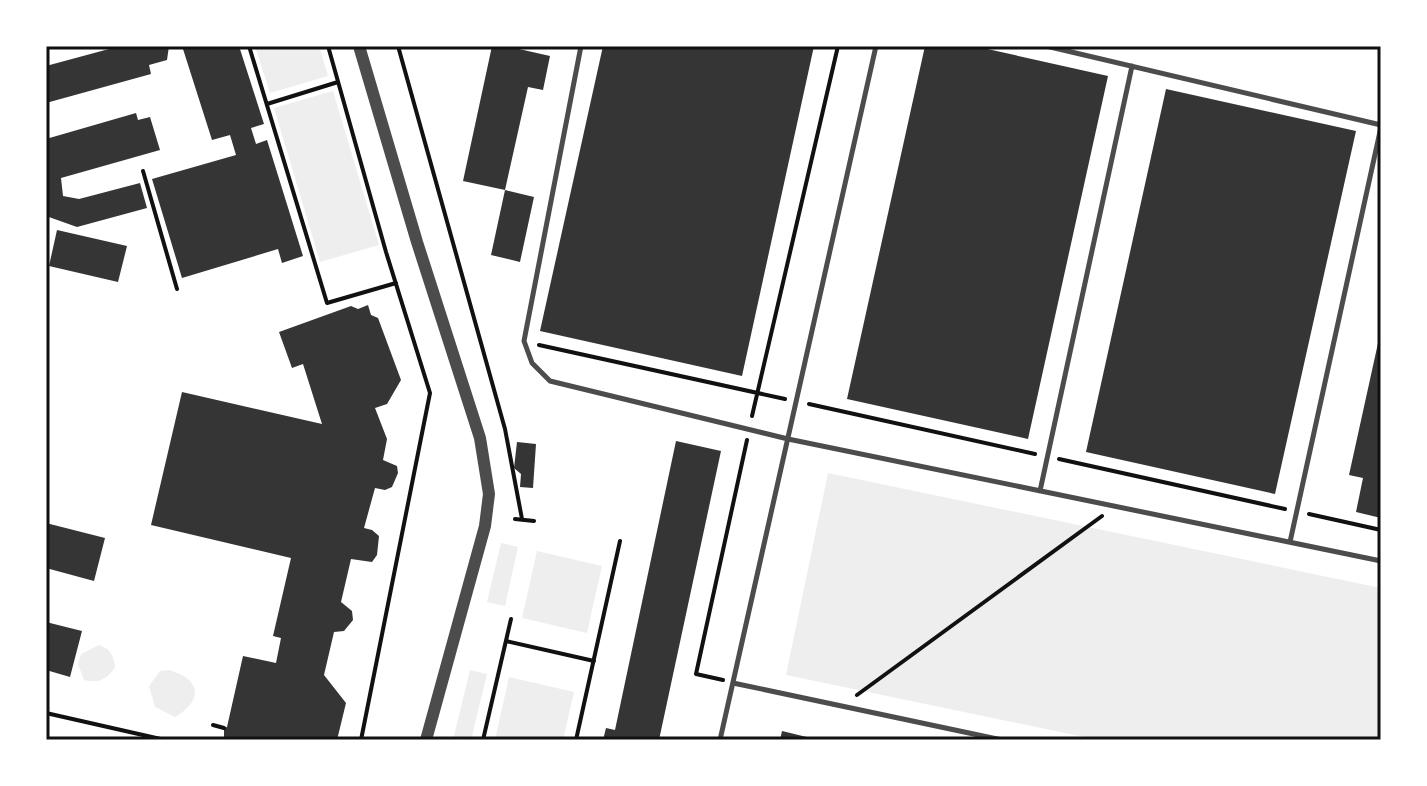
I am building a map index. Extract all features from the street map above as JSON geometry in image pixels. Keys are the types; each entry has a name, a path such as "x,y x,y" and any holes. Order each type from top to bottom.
{"street":[{"path":"359,46 417,242 472,407 486,466 489,494 485,526 426,740"}],"lane":[{"path":"581,46 524,341 532,363 550,381 788,439 1381,561"},
{"path":"720,740 876,46"},
{"path":"1046,46 1381,126 1290,542"},
{"path":"1040,491 1132,66"},
{"path":"733,683 1002,740"}],"path":[{"path":"249,46 327,303 396,283"},
{"path":"328,46 430,393 361,740"},
{"path":"398,46 505,429 522,519"},
{"path":"733,683 696,674 757,393 838,46"},
{"path":"267,104 338,82"},
{"path":"143,171 177,289"},
{"path":"524,341 1381,530"},
{"path":"842,706 1115,506"},
{"path":"515,519 534,521"},
{"path":"576,740 620,541"},
{"path":"483,740 511,619"},
{"path":"506,641 594,661"},
{"path":"46,713 165,740"},
{"path":"213,725 224,728"}],"shaded area":[{"path":"255,46 319,46 328,76 270,93"},
{"path":"333,91 379,245 320,262 274,108"},
{"path":"828,473 1381,588 1381,740 1099,740 786,675"},
{"path":"501,543 518,547 505,606 487,602"},
{"path":"537,551 602,566 587,633 522,618"},
{"path":"99,645 111,654 115,668 102,680 84,680 78,664 81,654"},
{"path":"169,670 188,679 195,690 191,704 175,717 155,707 149,686 160,671"},
{"path":"470,670 487,674 471,740 453,740"},
{"path":"509,677 574,692 563,740 495,740"}],"building":[{"path":"120,46 169,46 167,60 149,65 151,74 46,103 46,66"},
{"path":"193,46 239,46 264,124 251,128 256,144 267,140 303,256 282,263 278,249 182,278 152,179 236,155 230,135 212,140 183,49"},
{"path":"492,46 550,56 543,90 528,87 505,190 463,181"},
{"path":"603,46 814,46 742,376 540,331"},
{"path":"925,46 974,46 1108,76 1028,439 847,399"},
{"path":"1166,89 1356,131 1275,494 1086,452"},
{"path":"136,113 138,120 150,117 160,150 61,178 63,196 79,199 140,183 147,208 77,227 46,216 46,139"},
{"path":"505,190 534,197 520,262 491,255"},
{"path":"57,230 127,246 118,282 49,266"},
{"path":"368,305 371,315 378,318 401,380 387,404 375,408 387,439 383,460 397,466 398,473 392,487 385,490 375,488 364,528 379,536 377,555 372,562 351,559 341,602 352,611 353,620 344,631 334,632 324,675 346,703 337,740 224,738 243,656 276,663 281,638 273,636 291,558 151,525 182,392 322,424 303,364 292,368 279,332 351,306 358,309"},
{"path":"1380,334 1381,518 1356,512 1363,478 1349,475"},
{"path":"676,441 721,451 659,740 603,740 606,728 615,730"},
{"path":"517,442 536,444 533,488 520,487 521,474 514,468"},
{"path":"46,523 105,538 94,581 46,568"},
{"path":"46,622 82,631 70,677 46,670"},
{"path":"782,731 815,739 815,740 780,740"}]}
